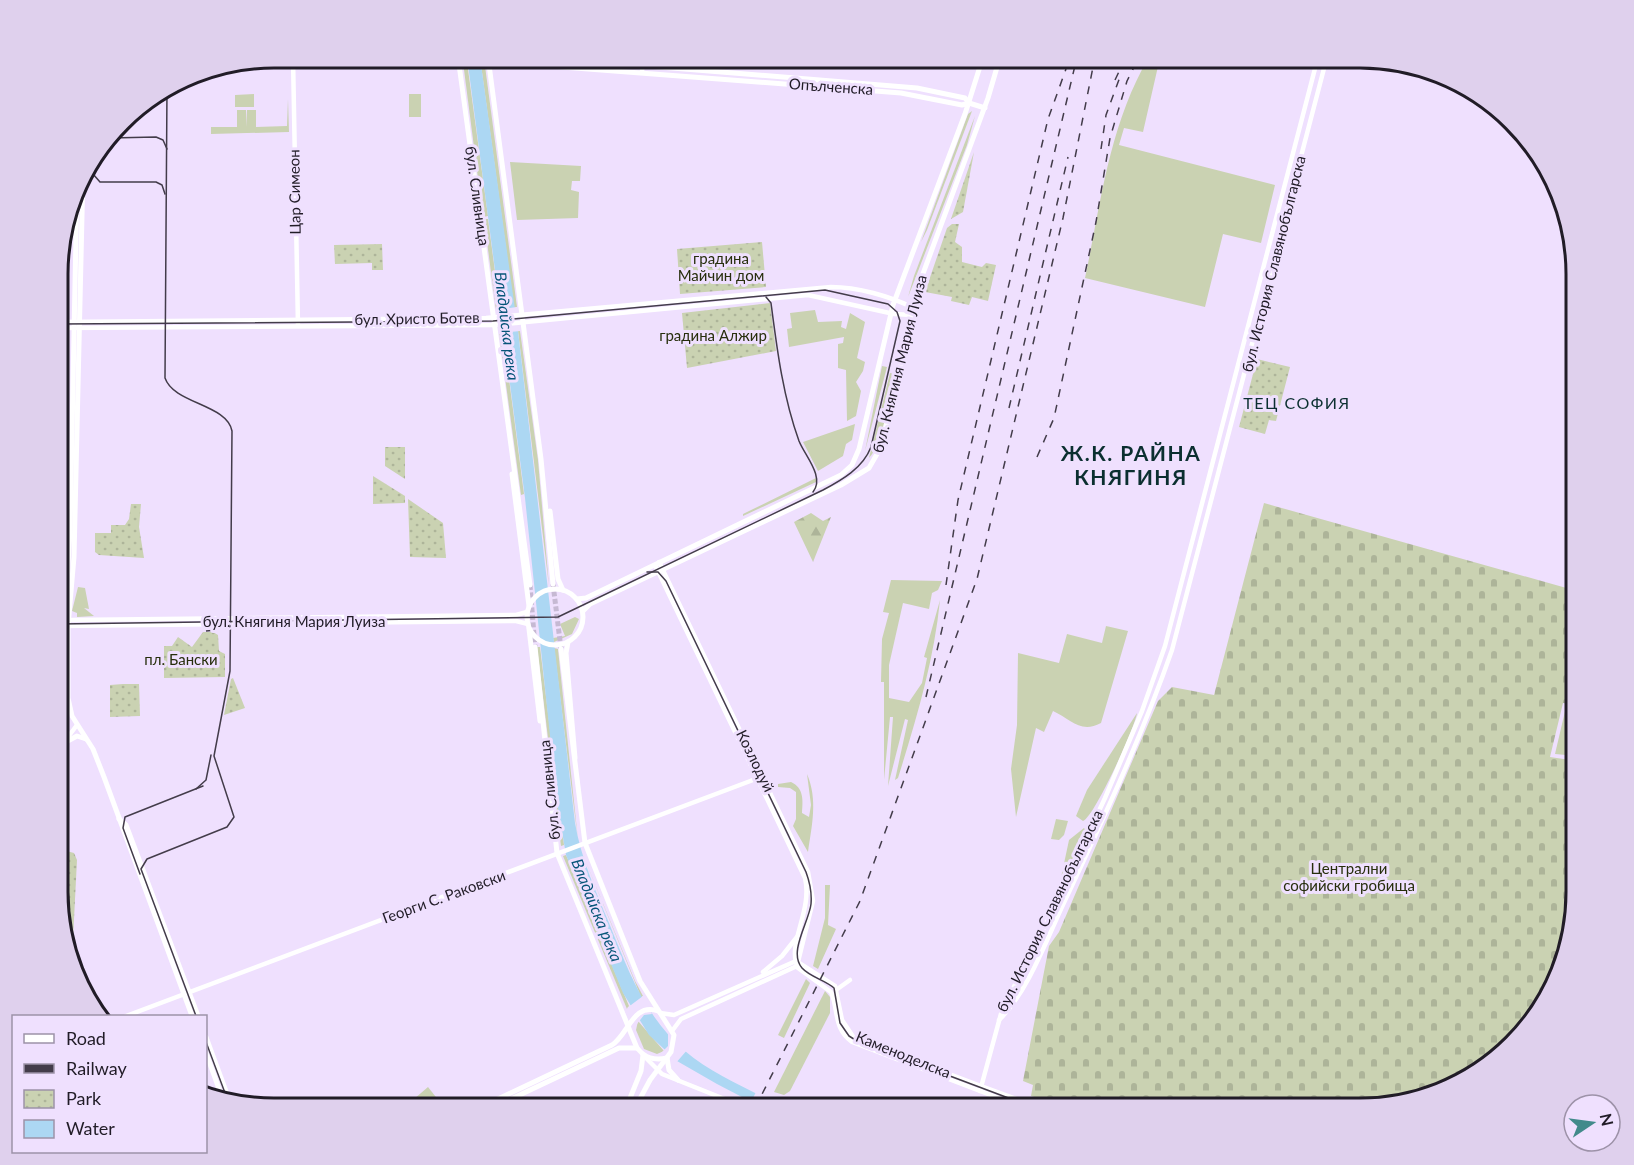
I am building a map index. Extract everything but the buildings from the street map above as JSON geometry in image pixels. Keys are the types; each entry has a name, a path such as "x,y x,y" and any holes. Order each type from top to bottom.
{"main road":[{"name":"Цар Симеон","path":"293,68 297,323"},
{"name":"бул. Сливница","path":"460,68 530,585"},
{"name":"бул. Сливница","path":"488,68 558,588"},
{"name":"Опълченска","path":"629,68 918,88 964,98 969,103 985,108"},
{"name":"Опълченска","path":"634,68 643,69"},
{"name":"бул. Княгиня Мария Луиза","path":"577,600 586,598 841,475 852,465 859,449 895,300 969,103 980,68"},
{"name":"бул. Княгиня Мария Луиза","path":"583,611 590,604 841,485 869,468 881,447 912,315 934,242 985,108 997,68"},
{"name":"бул. История Славянобългарска","path":"997,1022 1091,827 1138,722 1165,646 1315,68"},
{"name":"бул. История Славянобългарска","path":"997,1022 1022,989 1098,831 1155,699 1184,612 1324,68"},
{"path":"76,325 82,198"},
{"path":"77,212 74,557 68,622 69,709 89,741 119,819 126,825 186,993 192,1015"},
{"name":"бул. Христо Ботев","path":"68,326 495,318 831,287 851,289 895,300 914,308"},
{"name":"бул. Христо Ботев","path":"297,323 496,325 799,296 819,296 891,314 912,315"},
{"name":"бул. Христо Ботев","path":"68,324 76,325"},
{"path":"542,459 558,588"},
{"path":"512,464 513,500 529,608 529,628 545,755"},
{"name":"Козлодуй","path":"657,564 811,882 811,910 798,964"},
{"path":"529,608 543,592 558,588 577,600 583,611 581,628 564,645 548,644 529,628"},
{"name":"бул. Княгиня Мария Луиза","path":"68,622 516,615 529,608"},
{"name":"бул. Княгиня Мария Луиза","path":"68,622 514,621 529,628"},
{"name":"бул. Сливница","path":"564,645 583,844 632,963 659,1012"},
{"path":"564,645 575,737 574,768"},
{"name":"бул. Сливница","path":"535,647 545,755 560,852 628,1027"},
{"path":"68,737 77,725"},
{"path":"68,740 77,736 89,741"},
{"name":"Козлодуй","path":"760,777 805,878 807,904 794,952 798,964"},
{"name":"Георги С. Раковски","path":"131,1015 760,777"},
{"path":"1091,827 1098,831"},
{"path":"759,976 782,956 800,933"},
{"path":"502,1097 612,1046 620,1040 641,1011 649,1009 674,1015 759,976 798,964 831,982 838,990"},
{"path":"798,964 802,973 828,988 838,990"},
{"path":"641,1097 650,1080 667,1058 673,1046 673,1034 681,1019 798,964"},
{"name":"Каменоделска","path":"831,982 850,980 838,990 842,1020 854,1038 1002,1098"},
{"name":"Каменоделска","path":"828,988 833,995 836,1023 844,1036 852,1042 1010,1098"},
{"path":"186,993 197,1015"},
{"path":"659,1012 673,1034"},
{"path":"980,1088 997,1022"},
{"path":"628,1027 637,1048 657,1072 721,1097"},
{"path":"207,1040 226,1092"},
{"path":"515,1097 619,1048 637,1048"},
{"path":"643,1055 652,1059 667,1058"},
{"path":"630,1097 641,1071 643,1055"},
{"path":"207,1056 220,1091"},
{"path":"667,1058 669,1070 678,1080"}],"green space":[{"path":"464,68 468,68 488,216 483,217"},
{"path":"481,68 485,68 517,307 514,308"},
{"path":"1143,68 1158,68 1143,132 1124,128 1119,145 1275,185 1261,243 1223,234 1205,307 1085,278 1115,137 1135,83"},
{"path":"254,94 254,107 235,107 235,95"},
{"path":"409,94 421,94 421,117 409,117"},
{"path":"288,99 289,132 211,134 211,127 237,127 237,110 246,110 247,127 247,110 256,110 256,127 287,126"},
{"path":"972,111 927,230 921,242 968,114"},
{"path":"975,116 967,145 908,297 914,276"},
{"path":"974,152 963,212 951,219"},
{"path":"510,162 581,166 580,181 572,181 571,190 579,192 578,218 517,220"},
{"path":"484,219 488,219 500,309 496,310"},
{"path":"952,224 959,224 955,242 962,247 962,262 982,267 986,263 996,265 988,301 972,297 969,305 951,301 952,297 925,292 947,228"},
{"name":"градина Майчин дом","path":"762,242 766,287 680,294 677,249"},
{"path":"382,244 383,270 372,270 372,263 335,264 334,245"},
{"name":"градина Алжир","path":"770,303 776,351 687,368 682,313"},
{"path":"815,310 818,322 842,321 841,327 846,329 850,313 865,322 857,358 865,362 863,371 856,382 861,391 856,416 847,421 846,370 838,368 838,344 843,343 844,337 789,347 787,329 792,328 790,313"},
{"path":"518,331 520,331 538,460 549,586"},
{"path":"499,333 503,333 524,494 521,495"},
{"path":"1257,359 1290,367 1276,421 1269,420 1265,434 1239,427"},
{"path":"882,366 887,367 865,451"},
{"path":"890,373 894,374 885,418 879,442 869,458"},
{"path":"855,424 852,440 846,444 843,456 818,471 803,442"},
{"path":"385,447 405,447 405,479 385,466"},
{"path":"373,476 405,496 405,503 373,504"},
{"path":"816,478 816,482 743,516 743,514"},
{"path":"408,499 443,523 446,558 410,557"},
{"name":"Централни софийски гробища","path":"1264,503 1566,588 1566,703 1563,703 1550,757 1566,759 1566,905 1563,932 1556,958 1539,994 1524,1017 1486,1055 1452,1076 1427,1087 1401,1094 1374,1097 1031,1096 1033,1085 1023,1081 1049,946 1059,932 1158,701 1172,687 1214,695"},
{"path":"131,504 141,504 139,527 144,558 99,555 95,552 95,533 111,533 111,525 125,525 129,519"},
{"path":"811,513 823,521 831,517 813,562 794,522"},
{"path":"891,580 942,581 938,590 932,593 929,609 903,603 889,665 889,698 909,702 922,683 927,658 924,657 940,600 929,668 918,712 898,778 895,780 908,720 905,719 888,786 893,717 890,717 884,780 884,682 881,682 882,639 889,613 883,612"},
{"path":"78,587 85,588 89,609 84,608 94,616 77,617 77,613 72,611"},
{"path":"575,617 579,619 572,634 554,642 553,638 565,636 560,624"},
{"path":"1106,626 1128,631 1101,723 1094,726 1081,726 1053,711 1044,732 1036,728 1016,817 1011,769 1017,725 1018,653 1059,663 1067,634 1102,643"},
{"name":"пл. Бански","path":"203,632 213,632 218,635 219,651 225,654 225,677 164,678 164,646 172,646 178,637 192,647"},
{"path":"537,647 540,647 564,845 561,846"},
{"path":"554,648 558,649 578,840"},
{"path":"233,678 245,708 224,715 231,679"},
{"path":"139,684 140,716 110,717 110,685"},
{"path":"1566,707 1566,755 1555,754"},
{"path":"1137,713 1129,736 1096,805 1083,821 1076,816 1087,790"},
{"path":"807,774 813,803 808,852 793,826 796,819 796,792 790,788 778,787 778,784 791,782 795,785 802,795 802,813 809,817 811,805"},
{"path":"1056,819 1068,821 1064,835 1059,840 1051,839"},
{"path":"1084,828 1086,831 1059,887 1069,840"},
{"path":"581,850 643,996 641,997"},
{"path":"68,851 74,853 77,860 73,939 68,905"},
{"path":"566,855 629,1006 627,1009 563,856"},
{"path":"825,885 830,885 828,925 836,929 818,969 813,966 825,918"},
{"path":"806,979 810,983 784,1038 778,1035"},
{"path":"825,991 830,997 830,1013 790,1091 784,1095 774,1092"},
{"path":"638,1021 664,1051 657,1054 644,1049 636,1030"},
{"path":"428,1087 436,1097 416,1097"}],"water":[{"name":"Владайска река","path":"468,68 482,68 518,331 575,823 581,849 631,975 648,1008 659,1023 671,1038 696,1060 764,1097 743,1097 717,1084 677,1061 649,1035 623,993 566,855 557,802 525,498"}],"pier":[{"path":"517,307 520,331 500,333 497,310"},
{"path":"643,996 652,1014 644,1015 637,1024 627,1008"},
{"path":"668,1033 688,1049 675,1064 661,1053 668,1046"},
{"path":"757,1090 771,1097 771,1097 753,1097"}],"tunnel":[{"path":"553,584 561,649"},
{"path":"530,585 535,647"}],"tram line":[{"path":"167,97 165,378 170,387 179,393 221,415 228,422 232,431 230,671 214,756 234,817 227,827 147,859 141,869 196,1015"},
{"path":"119,138 156,137 163,140 167,149"},
{"path":"93,174 100,182 156,182 162,185 165,194"},
{"path":"68,324 493,321 825,290 888,304 897,312 900,321 871,447 863,461 851,473 823,490 558,617 68,624"},
{"path":"766,297 771,303 781,373 793,424 799,441 813,466 817,480 813,492"},
{"path":"647,572 658,572 666,581 806,872 811,904 798,945 798,961 802,968 834,988 840,1023 849,1036 1008,1098"},
{"path":"196,789 206,780 211,755"},
{"path":"140,874 123,828 125,817 203,786"},
{"path":"207,1045 225,1092"}],"railway":[{"path":"926,697 1074,68"},
{"path":"760,1097 860,901 977,579 1063,218 1093,68"},
{"path":"1115,80 1121,68"},
{"path":"1037,457 1054,418 1096,222 1110,138 1127,81 1134,68"},
{"path":"946,585 958,500 1048,119 1066,69"},
{"path":"1101,149 1106,115 1121,74"},
{"path":"1009,408 1068,157"},
{"path":"206,631 216,630"}],"district":[{"name":"ТЕЦ СОФИЯ","path":"1297,403"},
{"name":"Ж.К. РАЙНА КНЯГИНЯ","path":"1131,466"}]}
